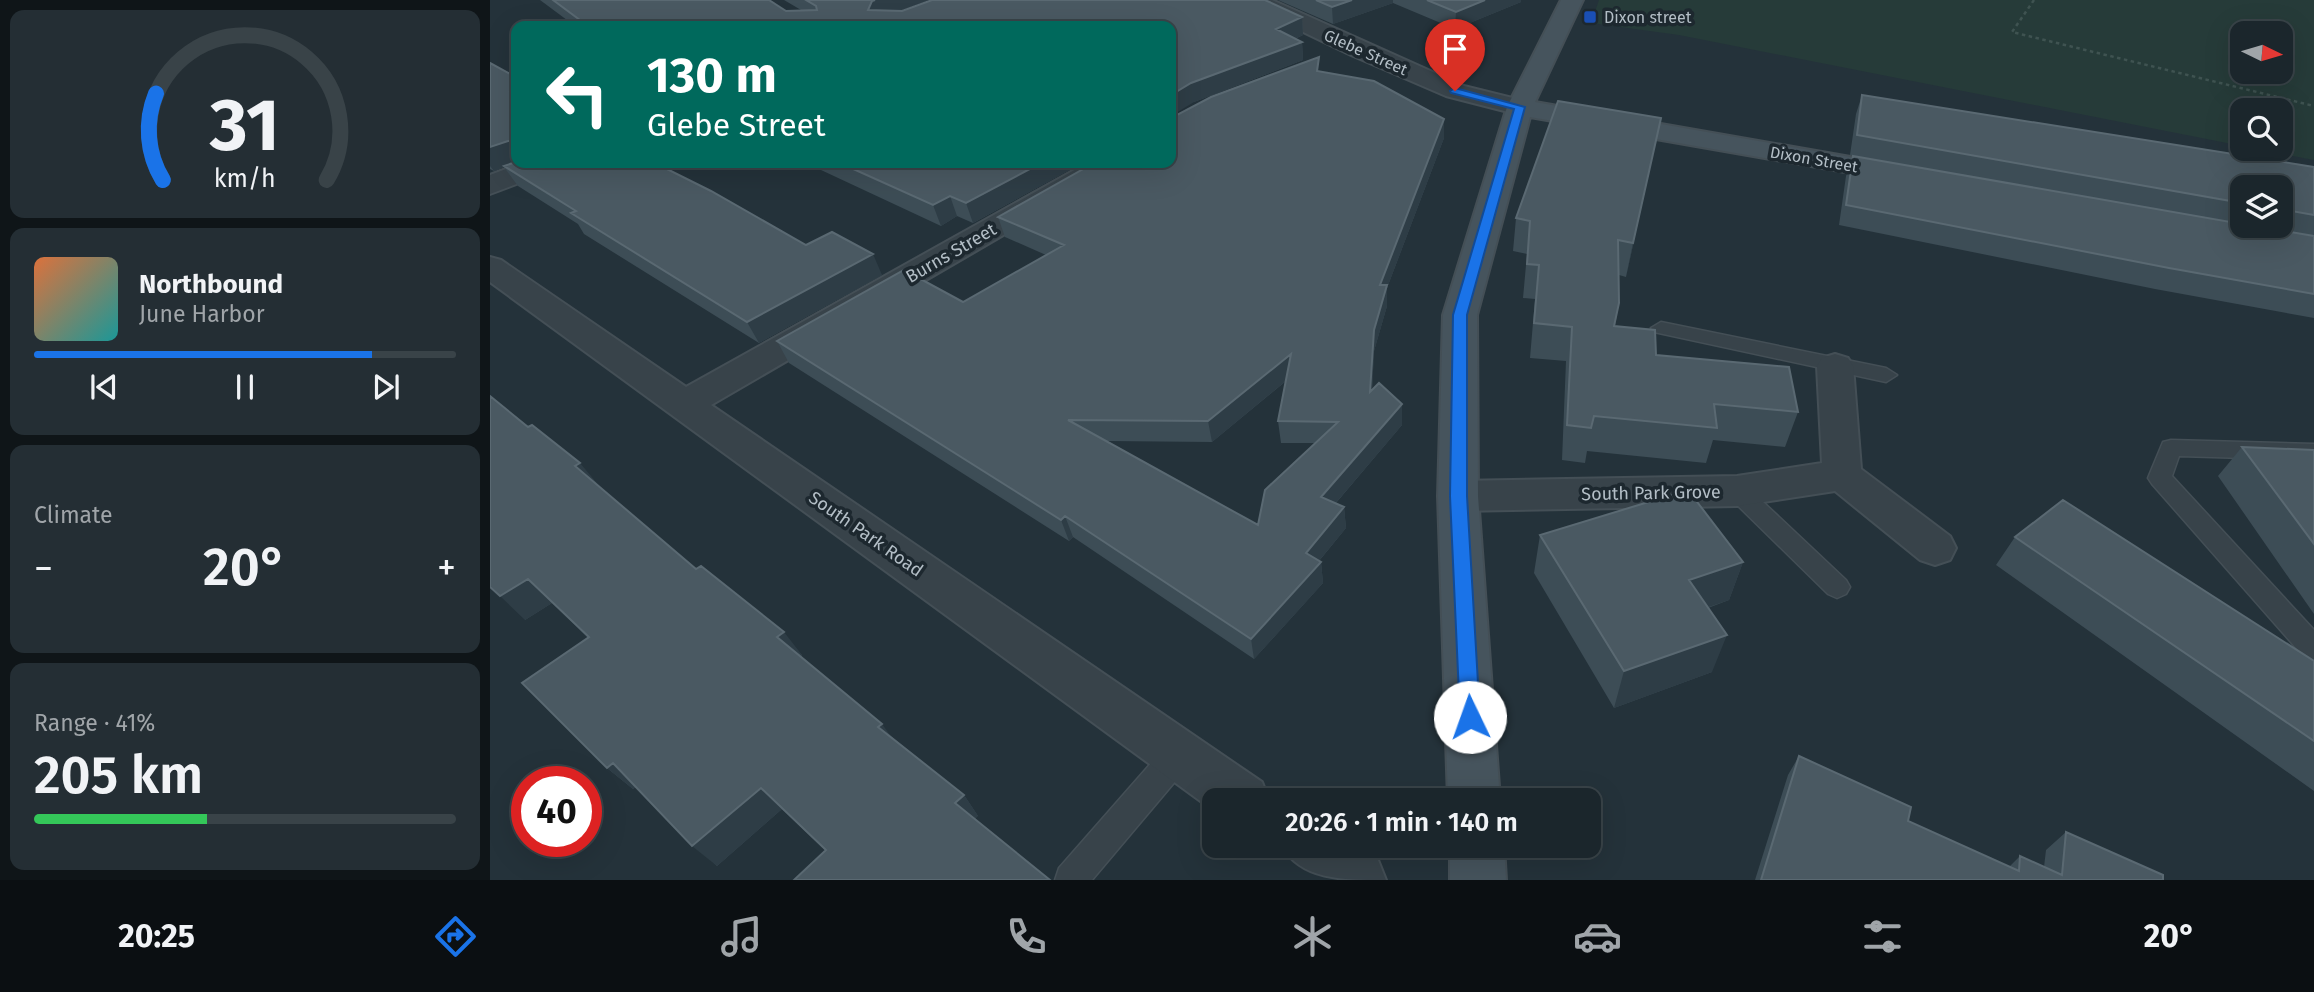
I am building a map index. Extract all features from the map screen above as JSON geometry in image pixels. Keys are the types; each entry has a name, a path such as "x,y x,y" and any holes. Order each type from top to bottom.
{"street":[{"name":"Glebe Street","path":"1255,0 1359,50 1455,91 1520,107"},
{"path":"1473,788 1458,496 1460,315 1520,107 1572,0"},
{"path":"1333,60 1359,50"},
{"name":"Dixon Street","path":"1520,107 1929,179"},
{"path":"490,185 533,168"},
{"name":"Burns Street","path":"684,404 1098,168"},
{"name":"South Park Road","path":"490,267 1226,788"},
{"path":"1835,366 1842,475 1935,548"},
{"name":"South Park Grove","path":"1458,496 1737,491 1842,475"},
{"path":"1327,858 1358,880"},
{"path":"1477,858 1478,880"}],"lane":[{"path":"1661,328 1886,375"},
{"path":"2314,452 2171,448 2160,478 2314,649"},
{"path":"1737,491 1836,587"},
{"path":"1071,880 1178,755"}],"path":[{"path":"2034,0 2012,32 2314,106"}],"green space":[{"path":"1599,0 2314,0 2314,160 2293,156 2293,98 2230,98 2230,144 1679,35 1591,23"}],"building":[{"path":"553,0 769,0 786,11 817,10 816,6 806,0 875,0 868,10 902,11 932,0 1265,0 1302,17 1276,29 1302,42 1191,83 1176,92 1176,21 581,21"},
{"path":"1316,0 1352,0 1332,7"},
{"path":"1427,0 1485,0 1456,12"},
{"path":"1319,57 1317,71 1374,81 1444,119 1380,285 1387,285 1374,330 1370,392 1379,383 1402,404 1321,497 1344,507 1306,553 1321,562 1251,639 1065,516 1061,520 777,341 904,270 963,302 1064,245 998,217 1085,168 1176,168 1176,115 1211,97","holes":["1291,354 1278,421 1338,422 1265,490 1258,525 1068,420 1208,421"]},
{"path":"490,63 511,74 511,141 490,147"},
{"path":"1862,95 2230,154 2230,161 2276,161 2314,167 2314,215 2293,211 2293,175 2230,175 2230,201 1857,135"},
{"path":"1558,101 1661,118 1633,243 1618,240 1619,303 1614,326 1655,330 1656,355 1789,367 1798,412 1714,404 1717,428 1594,416 1591,428 1567,425 1572,327 1534,323 1539,265 1527,264 1530,221 1516,218"},
{"path":"1853,156 2230,222 2230,238 2293,238 2293,232 2314,236 2314,294 2169,268 1846,205"},
{"path":"511,164 511,168 665,168 806,245 832,232 873,254 747,322 571,213 576,211 504,166"},
{"path":"851,168 1032,168 966,203 950,196 933,205"},
{"path":"490,396 528,427 532,425 580,463 575,466 696,569 701,566 784,632 777,637 882,724 878,727 964,795 955,803 1050,880 794,880 826,850 761,788 692,846 613,763 607,768 522,683 589,637 528,579 500,596 490,587"},
{"path":"2242,447 2314,450 2314,544"},
{"path":"1688,490 1743,562 1689,580 1727,635 1624,671 1540,535"},
{"path":"2063,500 2314,661 2314,741 2015,537"},
{"path":"1799,756 1911,807 1908,821 2019,871 2020,856 2062,875 2066,832 2163,875 2163,880 1761,880"}],"place":[{"name":"Dixon street","path":"1590,17"}],"route":[{"path":"1455,91 1520,107 1482,231 1460,315 1458,496 1470,717"}]}
